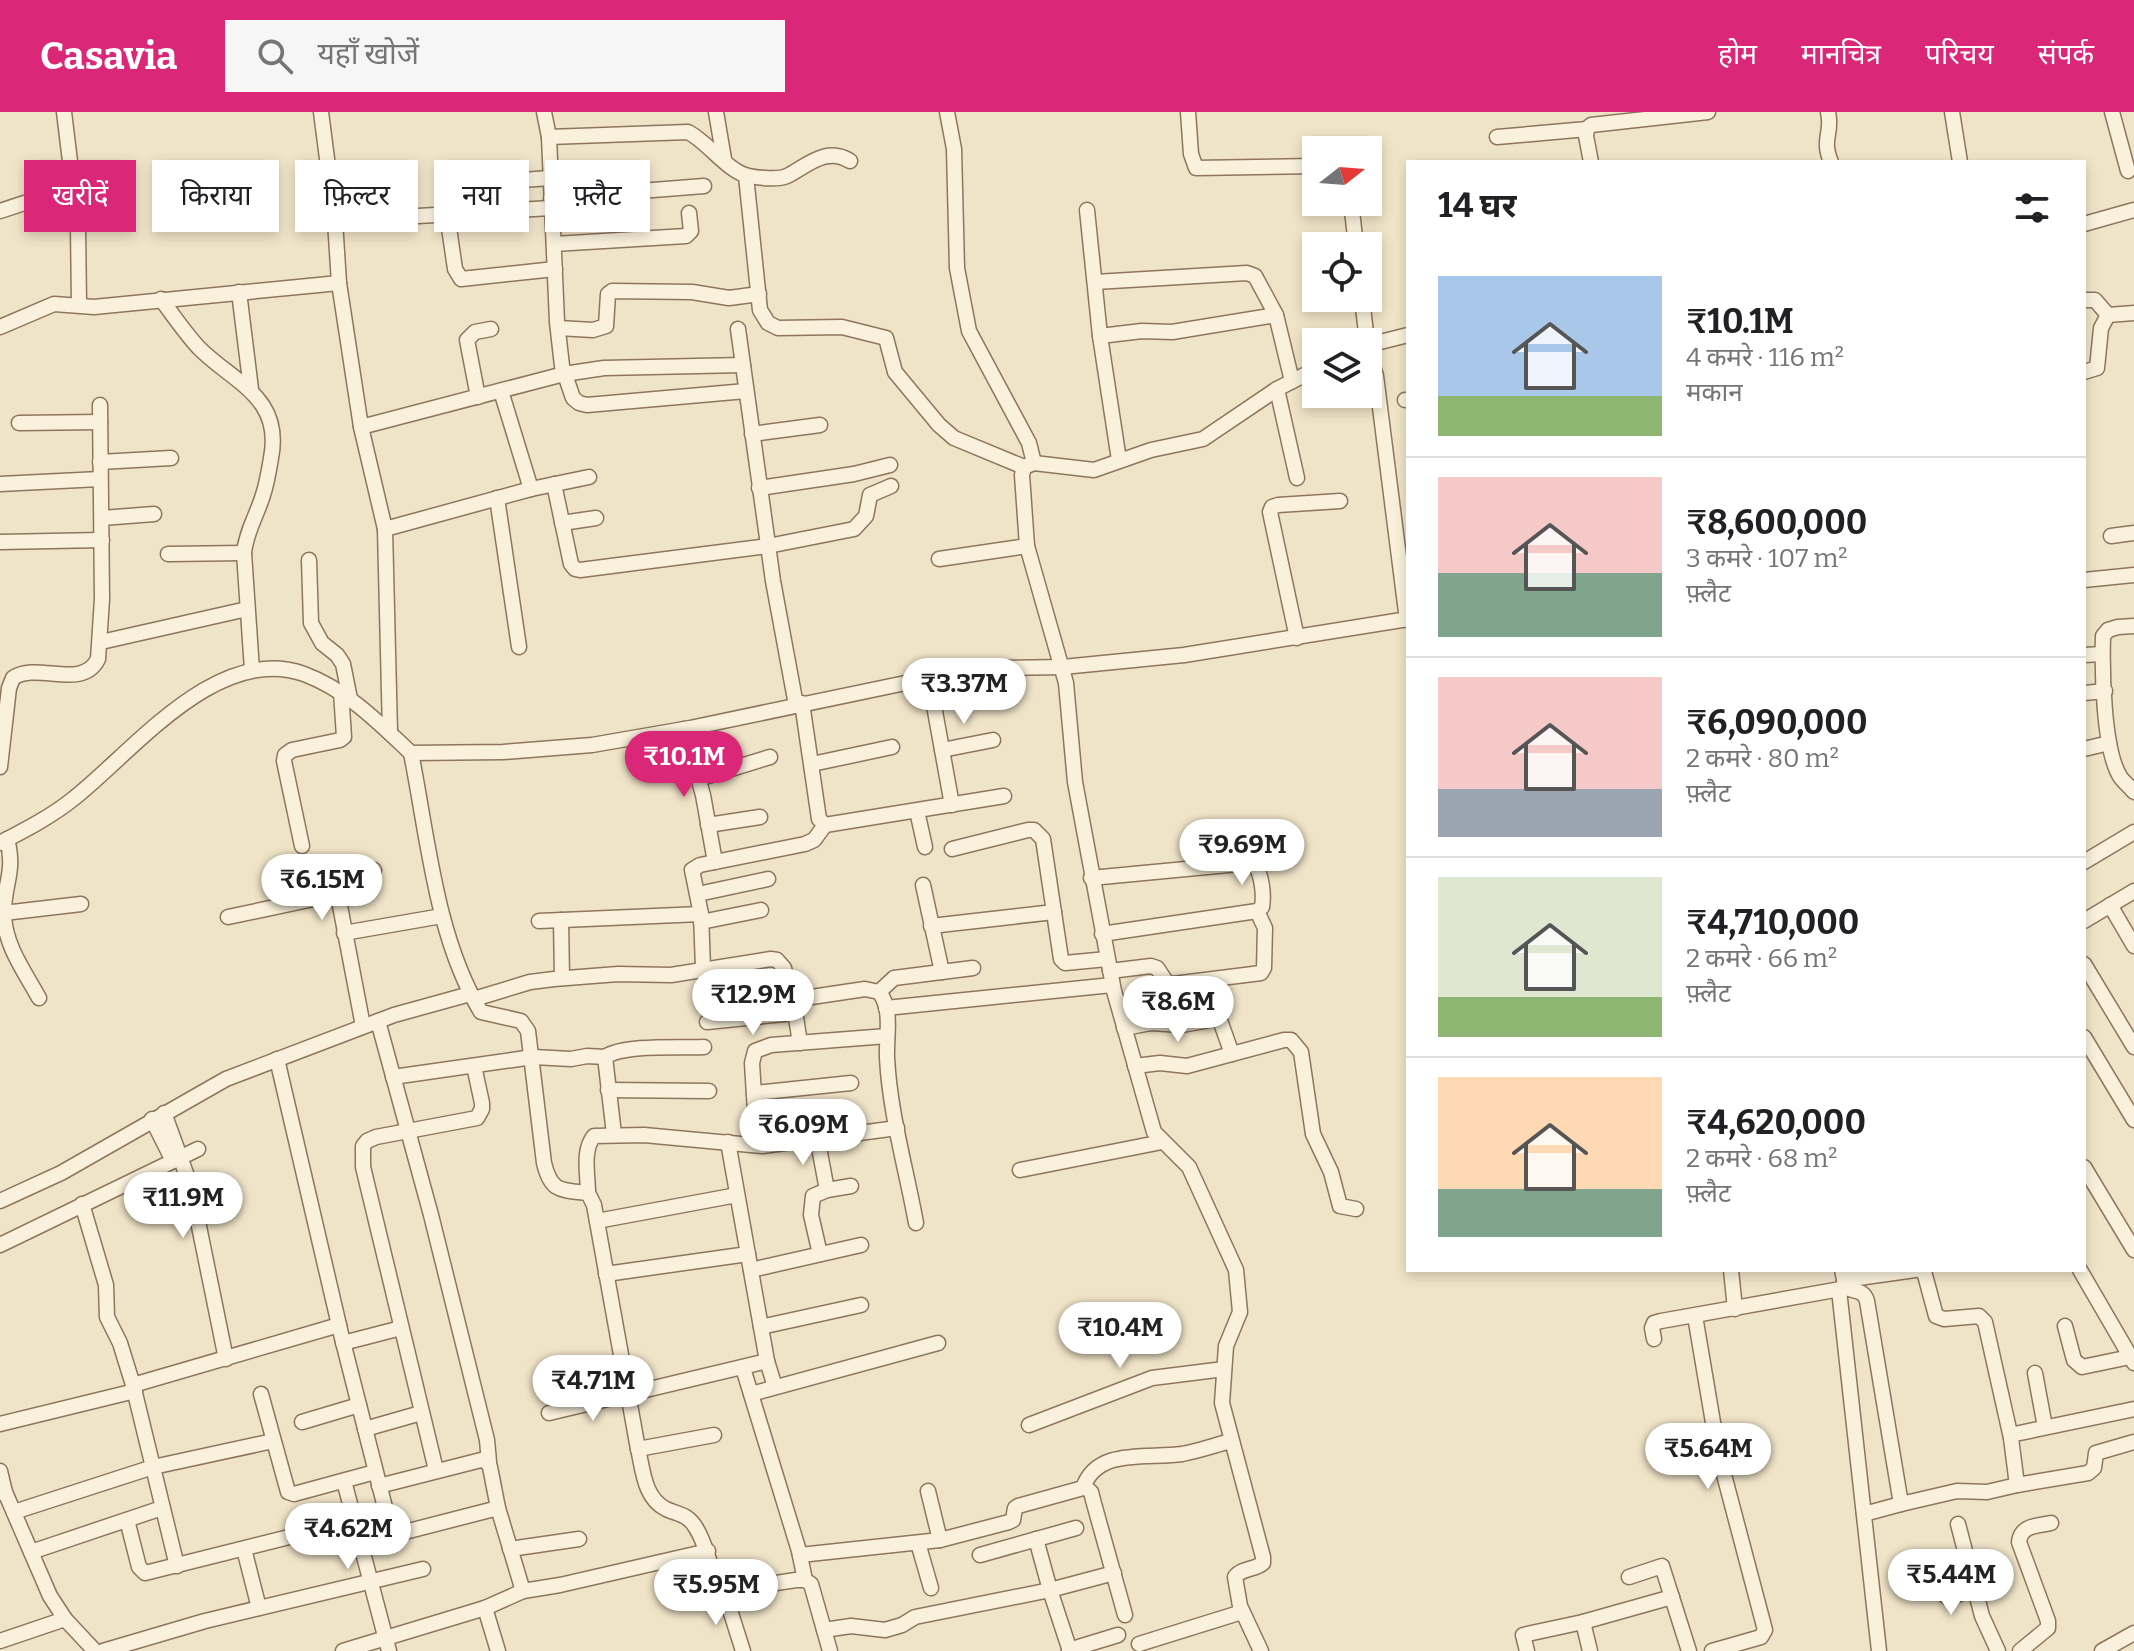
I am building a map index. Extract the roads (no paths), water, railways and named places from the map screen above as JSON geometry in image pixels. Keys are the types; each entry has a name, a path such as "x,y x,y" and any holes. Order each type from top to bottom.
{"street":[{"path":"64,112 70,160"},
{"path":"321,112 327,160"},
{"path":"544,112 550,160"},
{"path":"716,112 724,160"},
{"path":"947,112 954,149 957,268 969,331 1029,443 1029,465 1022,475 1027,546 1063,667 1075,782 1110,972 1154,1132 1189,1167 1236,1270 1240,1312 1226,1346 1222,1403 1263,1557 1263,1563 1259,1566 1237,1573 1235,1577 1242,1612 1261,1651"},
{"path":"1188,112 1191,154 1196,168 1302,166"},
{"path":"1497,137 1587,129 1591,125 1634,117 1708,112"},
{"path":"1828,112 1830,128 1825,145 1830,160"},
{"path":"1952,112 1960,160"},
{"path":"2112,112 2128,171"},
{"path":"1587,129 1591,160"},
{"path":"549,137 688,132 734,170 746,176 784,178 811,159 842,156 850,161"},
{"path":"746,176 759,294 763,317 768,323 778,328 842,327 886,338 895,372 939,425 954,438 1029,465 1094,470 1119,460 1203,439 1277,389 1302,376"},
{"path":"650,192 704,186"},
{"path":"0,211 24,203"},
{"path":"1087,210 1100,336 1119,460"},
{"path":"2086,223 2134,210"},
{"path":"554,244 686,236 691,231 689,213"},
{"path":"78,232 79,304"},
{"path":"336,232 339,283 361,427 385,529 390,733"},
{"path":"450,232 455,269 461,279 555,269"},
{"path":"553,232 558,328 564,374 573,398 579,403 587,405 746,391"},
{"path":"1095,282 1247,273 1255,276 1276,315 1292,381"},
{"path":"0,327 54,304 94,307 339,283"},
{"path":"558,328 593,330 606,326 608,294 612,291 692,292 729,298 759,294"},
{"path":"239,292 251,389"},
{"path":"161,299 199,348 251,389 268,411 272,427 272,454 263,496 245,541 244,553 252,670"},
{"path":"2086,300 2095,300 2108,315"},
{"path":"2108,315 2134,313"},
{"path":"1100,336 1142,331 1172,332 1276,315"},
{"path":"2086,371 2097,368 2101,328 2108,315"},
{"path":"478,397 467,340 475,332 491,329"},
{"path":"738,329 768,546 812,764 819,819 825,825"},
{"path":"1382,342 1406,336"},
{"path":"361,427 564,374 604,368 743,365"},
{"path":"1277,389 1297,478"},
{"path":"501,391 531,489"},
{"path":"0,767 9,688 6,677 23,673 82,673 95,665 101,642 100,405"},
{"path":"1380,408 1406,612"},
{"path":"19,423 100,422"},
{"path":"752,434 820,425"},
{"path":"100,462 171,458"},
{"path":"759,488 854,474 890,465"},
{"path":"385,529 531,489 589,477"},
{"path":"0,484 100,479"},
{"path":"554,484 571,564 580,570 768,546 854,529 866,516 870,495 891,486"},
{"path":"497,498 519,647"},
{"path":"1297,638 1270,512 1272,507 1278,505 1340,501"},
{"path":"102,518 154,514"},
{"path":"562,523 596,518"},
{"path":"2111,536 2134,533"},
{"path":"0,542 102,540"},
{"path":"939,559 1027,546"},
{"path":"168,554 244,553"},
{"path":"302,846 285,755 292,750 344,737 346,696 343,664 322,643 311,623 309,560"},
{"path":"2086,580 2134,575"},
{"path":"101,642 247,609"},
{"path":"411,753 503,752 592,745 992,668 1063,667 1184,655 1406,620"},
{"path":"2134,626 2108,630 2103,636 2102,654 2109,743 2120,777 2134,792"},
{"path":"2086,655 2102,654"},
{"path":"39,998 6,951 4,913 12,863 4,841 72,800 142,735 225,679 252,670 280,669 303,674 369,712 411,753 442,916 451,947 481,1012 521,1021 528,1031 544,1163 550,1182 560,1189 588,1193"},
{"path":"929,678 952,805"},
{"path":"2086,693 2105,691"},
{"path":"684,729 715,862"},
{"path":"942,750 993,740"},
{"path":"2086,749 2109,743"},
{"path":"812,764 892,747"},
{"path":"698,779 770,757"},
{"path":"703,968 701,918 692,870 715,862 805,844 814,840 825,825 1004,796"},
{"path":"917,811 925,847"},
{"path":"708,825 760,817"},
{"path":"952,849 1028,830 1039,833 1043,839 1060,955 1065,963 1110,972"},
{"path":"2086,861 2134,832"},
{"path":"1091,878 1249,863 1258,870 1263,900 1262,907 1257,911 1102,934"},
{"path":"363,1026 336,881 339,877 374,870"},
{"path":"698,894 768,879"},
{"path":"923,885 942,972"},
{"path":"2086,920 2134,891"},
{"path":"228,917 337,894"},
{"path":"4,913 81,904"},
{"path":"2110,905 2134,946"},
{"path":"539,921 701,918 761,910"},
{"path":"886,1008 1151,966 1157,968 1167,983 1173,984 1261,973 1264,968 1265,928 1257,911"},
{"path":"931,926 1054,912"},
{"path":"344,933 442,916"},
{"path":"561,920 562,978"},
{"path":"0,1201 61,1173 226,1079 378,1021 530,982 618,974 671,975 703,968 777,960 784,968 800,1043"},
{"path":"2086,967 2134,1047"},
{"path":"879,992 894,978 973,968"},
{"path":"794,1009 798,999 806,996 865,989 879,992"},
{"path":"879,992 886,1008 890,1099 916,1223"},
{"path":"707,1022 794,1009"},
{"path":"1124,1028 1151,1023 1182,1025 1215,1019 1221,1023 1232,1054"},
{"path":"378,1021 487,1440 498,1508 523,1591"},
{"path":"757,1145 752,1063 755,1051 771,1045 887,1036"},
{"path":"1135,1066 1160,1063 1187,1066 1291,1040 1299,1047 1315,1143 1331,1172 1340,1206 1356,1209"},
{"path":"2086,1040 2134,1120"},
{"path":"393,1077 533,1057 571,1059 605,1057 625,1050 704,1047"},
{"path":"605,1057 614,1134"},
{"path":"277,1059 343,1343 392,1535"},
{"path":"436,1470 363,1167 362,1152 367,1141 477,1118 482,1103 474,1066"},
{"path":"754,1093 851,1083"},
{"path":"608,1090 709,1091"},
{"path":"158,1116 178,1159 206,1254 214,1309 226,1359"},
{"path":"743,1651 724,1591 717,1583 708,1551 696,1527 686,1515 666,1509 653,1500 646,1484 597,1221 588,1193 590,1140 594,1136 614,1134 757,1145 897,1128"},
{"path":"817,1137 827,1190"},
{"path":"728,1142 767,1361 775,1387"},
{"path":"1020,1170 1162,1142"},
{"path":"0,1245 198,1149"},
{"path":"2086,1170 2134,1250"},
{"path":"820,1254 811,1202 813,1196 851,1186"},
{"path":"597,1221 737,1195"},
{"path":"82,1204 106,1285 107,1317 120,1343 134,1388 177,1566"},
{"path":"751,1270 861,1245"},
{"path":"606,1274 748,1254"},
{"path":"1731,1272 1735,1309"},
{"path":"1654,1339 1654,1323 1735,1309 1843,1282 1906,1272"},
{"path":"1921,1272 1925,1275 1936,1316 1944,1319 1979,1316 1985,1322 2011,1438 2017,1485"},
{"path":"2065,1326 2074,1360 2082,1367 2132,1360 2081,1272"},
{"path":"1843,1282 1866,1295 1901,1504"},
{"path":"1843,1282 1879,1651"},
{"path":"761,1327 861,1305"},
{"path":"1695,1316 1718,1452 1765,1630 1750,1646 1712,1651"},
{"path":"0,1424 134,1388 339,1325"},
{"path":"343,1343 401,1328"},
{"path":"751,1394 938,1343"},
{"path":"549,1413 767,1361"},
{"path":"743,1368 805,1580"},
{"path":"1029,1425 1152,1378 1224,1369"},
{"path":"2035,1373 2045,1427"},
{"path":"261,1394 288,1492 294,1494 344,1481 436,1470 477,1459 489,1462"},
{"path":"302,1422 359,1405"},
{"path":"2011,1438 2021,1431 2134,1409"},
{"path":"365,1429 421,1413"},
{"path":"638,1449 714,1435"},
{"path":"14,1512 153,1467 273,1441"},
{"path":"800,1555 940,1540 1009,1522 1013,1520 1018,1506 1078,1490 1084,1486 1088,1474 1117,1459 1181,1454 1231,1441"},
{"path":"1864,1514 1957,1491 1987,1492 2088,1473 2094,1468 2096,1453 2134,1442"},
{"path":"0,1471 3,1492 50,1596 65,1619 95,1651"},
{"path":"344,1481 387,1645"},
{"path":"1084,1486 1091,1492 1125,1615"},
{"path":"928,1491 940,1540"},
{"path":"31,1552 162,1508"},
{"path":"362,1543 498,1508"},
{"path":"127,1520 141,1572 151,1573 385,1513"},
{"path":"2020,1651 2048,1628 2019,1542 2020,1536 2028,1528 2051,1523"},
{"path":"1958,1524 1982,1616 1998,1651"},
{"path":"980,1555 1076,1528"},
{"path":"510,1549 579,1539"},
{"path":"1036,1539 1070,1651 1118,1635"},
{"path":"918,1543 931,1588"},
{"path":"244,1549 259,1608"},
{"path":"343,1651 387,1645 523,1591 708,1551"},
{"path":"1629,1577 1662,1566 1689,1651"},
{"path":"103,1651 205,1621 423,1569"},
{"path":"824,1630 851,1626 885,1630 915,1617 1050,1590 1114,1573"},
{"path":"724,1591 805,1580 811,1584 830,1651"},
{"path":"1916,1592 1933,1589 1949,1598 1974,1588"},
{"path":"1527,1651 1523,1635 1672,1597"},
{"path":"485,1608 498,1651"},
{"path":"1139,1644 1242,1612"},
{"path":"0,1641 65,1619"},
{"path":"1583,1622 1590,1651"},
{"path":"2102,1651 2134,1633"}]}
